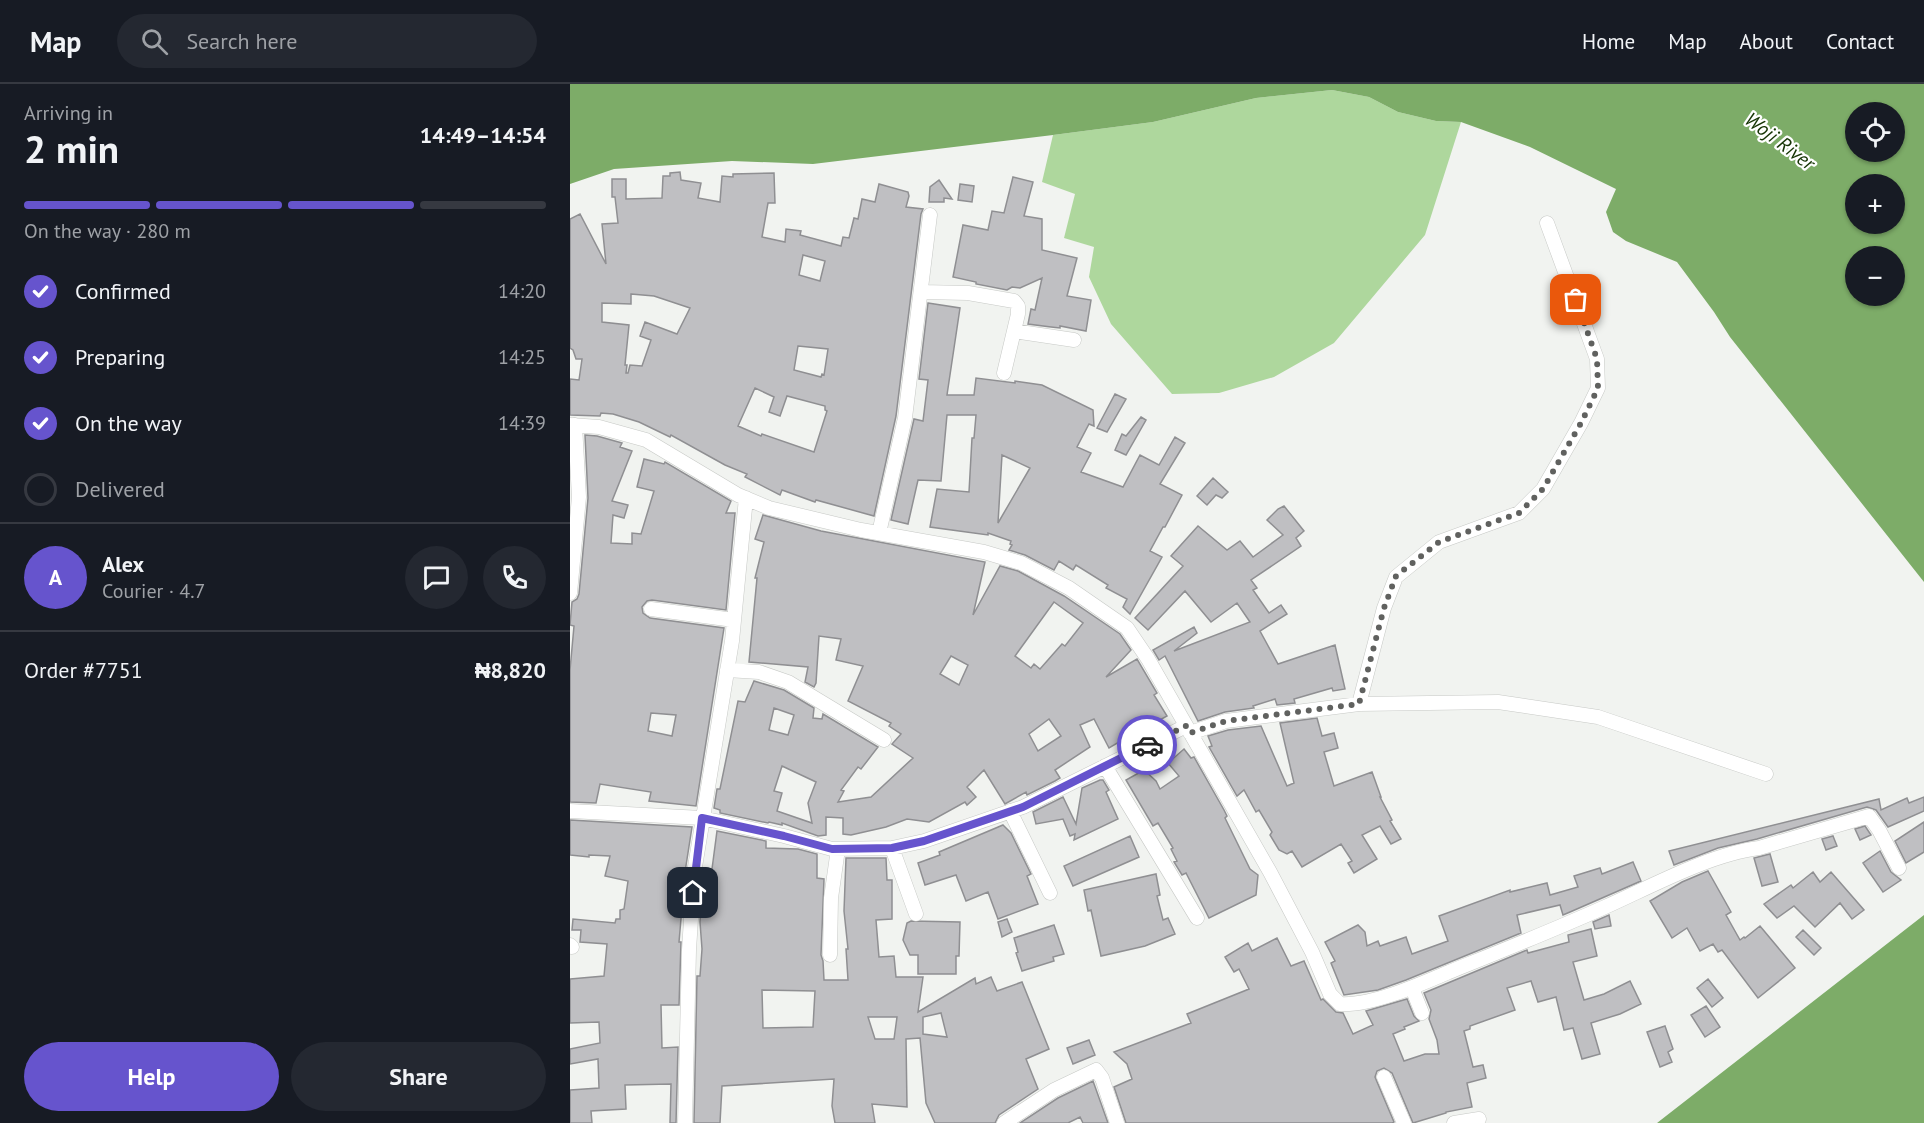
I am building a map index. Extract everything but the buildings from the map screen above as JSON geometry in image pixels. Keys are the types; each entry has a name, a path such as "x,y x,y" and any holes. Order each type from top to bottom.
{"street":[{"path":"879,533 905,418 930,215"},
{"path":"1359,704 1384,608 1396,576 1439,542 1519,513 1543,489 1581,423 1598,388 1597,359 1547,223"},
{"path":"921,292 968,294 1014,301 1018,306 1018,314 1004,373"},
{"path":"1014,331 1074,340"},
{"path":"570,593 579,497 572,425 599,427 646,440 746,498 769,508 879,533 984,552 1021,562 1069,588 1127,628 1270,872 1312,952 1330,994 1340,1004 1351,1004 1412,988 1582,917 1690,868 1748,849 1801,837 1869,816 1899,868"},
{"path":"685,1123 689,950 694,873 734,620 746,498"},
{"path":"651,609 734,620"},
{"path":"727,670 759,672 788,682 884,740"},
{"path":"570,811 702,818 837,849 892,848 924,841 1023,807 1105,766 1188,729 1226,721 1359,704 1498,702 1598,717 1766,774"},
{"path":"1105,766 1197,918"},
{"path":"1010,811 1050,893"},
{"path":"892,848 916,914"},
{"path":"830,955 831,898 837,849"},
{"path":"1412,988 1422,1013"},
{"path":"1004,1123 1054,1090 1096,1070 1102,1078 1118,1123"},
{"path":"1384,1077 1404,1123"},
{"path":"1454,1123 1479,1119"}],"shaded area":[{"path":"1332,90 1369,97 1398,112 1436,121 1461,122 1425,235 1334,343 1274,377 1219,393 1172,394 1111,324 1089,277 1094,247 1064,238 1075,194 1042,182 1053,135 1153,122 1256,98"}],"water":[{"name":"Woji River","path":"570,84 1924,84 1924,582 1730,337 1677,262 1626,241 1613,232 1606,212 1616,189 1530,147 1461,122 1436,121 1398,112 1369,97 1332,90 1256,98 1153,122 813,164 732,161 614,169 570,184"},
{"path":"1924,915 1924,1123 1657,1123"}],"way so far":[{"path":"1147,745 1186,726 1190,733 1226,721 1359,704 1384,608 1396,576 1439,542 1519,513 1543,489 1581,423 1598,388 1597,359 1576,300"}],"route":[{"path":"693,893 702,818 832,849 892,848 924,841 1023,807 1147,745"}]}
